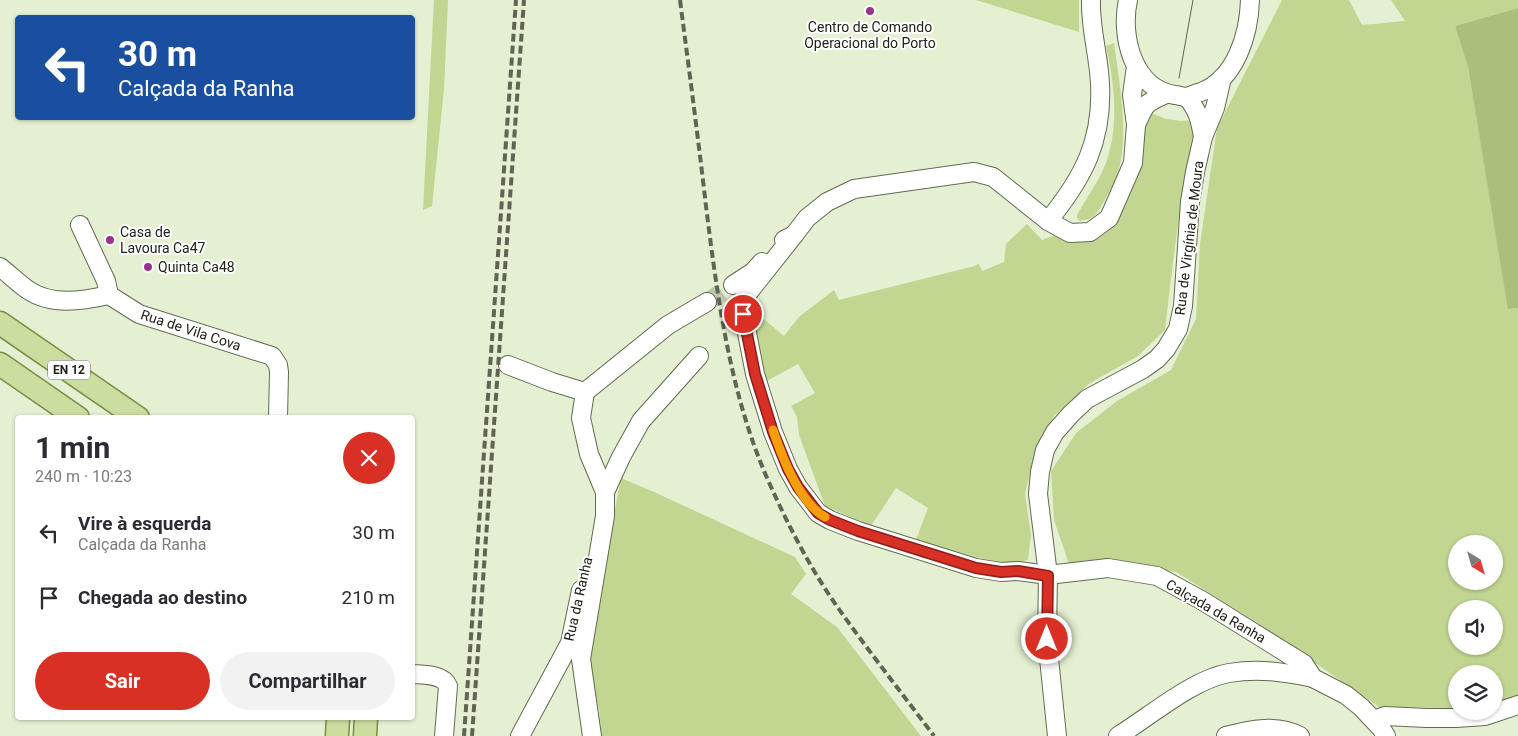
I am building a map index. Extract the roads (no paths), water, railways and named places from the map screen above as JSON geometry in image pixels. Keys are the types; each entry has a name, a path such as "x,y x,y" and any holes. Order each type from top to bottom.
{"main road":[{"name":"EN 12","path":"0,323 134,415"},
{"name":"EN 12","path":"0,364 74,415"},
{"path":"338,720 338,736"},
{"path":"365,736 366,720"}],"street":[{"path":"1048,221 1076,184 1086,165 1099,124 1100,84 1092,33 1091,0"},
{"path":"1128,0 1126,20 1128,45 1136,66 1148,82 1166,94 1187,97 1206,90 1222,78 1235,62 1245,35 1252,2"},
{"path":"734,285 753,272 783,240 794,235 807,218 828,202 854,190 974,172 993,177 1048,221 1070,234 1090,232 1109,218 1133,163 1136,125 1132,95 1136,66"},
{"name":"Rua de Virgínia de Moura","path":"1057,736 1047,639 1048,576 1038,494 1045,450 1055,432 1087,399 1143,369 1156,359 1166,349 1178,329 1183,306 1190,202 1195,172 1203,137 1215,108 1222,78"},
{"path":"1136,125 1144,106 1150,101 1166,94"},
{"name":"Rua de Virgínia de Moura","path":"1187,97 1198,112 1203,137"},
{"path":"0,267 28,290 57,301 85,300 109,295 106,281 80,225"},
{"name":"Calçada da Ranha","path":"794,235 761,276 742,308 755,374 773,432 788,469 798,487 818,513 858,531 976,568 1001,572 1018,571 1048,576 1108,568 1156,576 1203,601 1304,664 1314,678 1362,706 1386,736"},
{"name":"Rua de Vila Cova","path":"109,295 139,314 272,356 278,365 279,372 278,415"},
{"path":"508,365 585,392 668,325 707,302"},
{"path":"605,492 621,457 641,421 699,356"},
{"name":"Rua da Ranha","path":"585,392 581,418 589,454 605,492 605,516 581,659 592,736"},
{"name":"Rua da Ranha","path":"522,736 570,644 592,542 605,516"},
{"path":"1127,734 1179,696 1203,682 1227,674 1255,671 1282,672 1314,678"},
{"path":"415,674 442,678 448,686 444,736"},
{"path":"1374,720 1384,716 1456,718 1485,716 1518,705"},
{"path":"1226,736 1262,728 1280,729 1300,736"}],"tunnel":[{"path":"707,302 733,285"}],"tram line":[{"path":"1179,78 1193,0"}],"railway":[{"path":"464,736 516,0"},
{"path":"472,736 524,0"},
{"path":"680,0 721,315 736,386 758,456 786,519 818,577 836,605 934,736"}],"place":[{"name":"Centro de Comando Operacional do Porto","path":"870,11"},
{"name":"Casa de Lavoura Ca47","path":"110,240"},
{"name":"Quinta Ca48","path":"148,267"}]}
